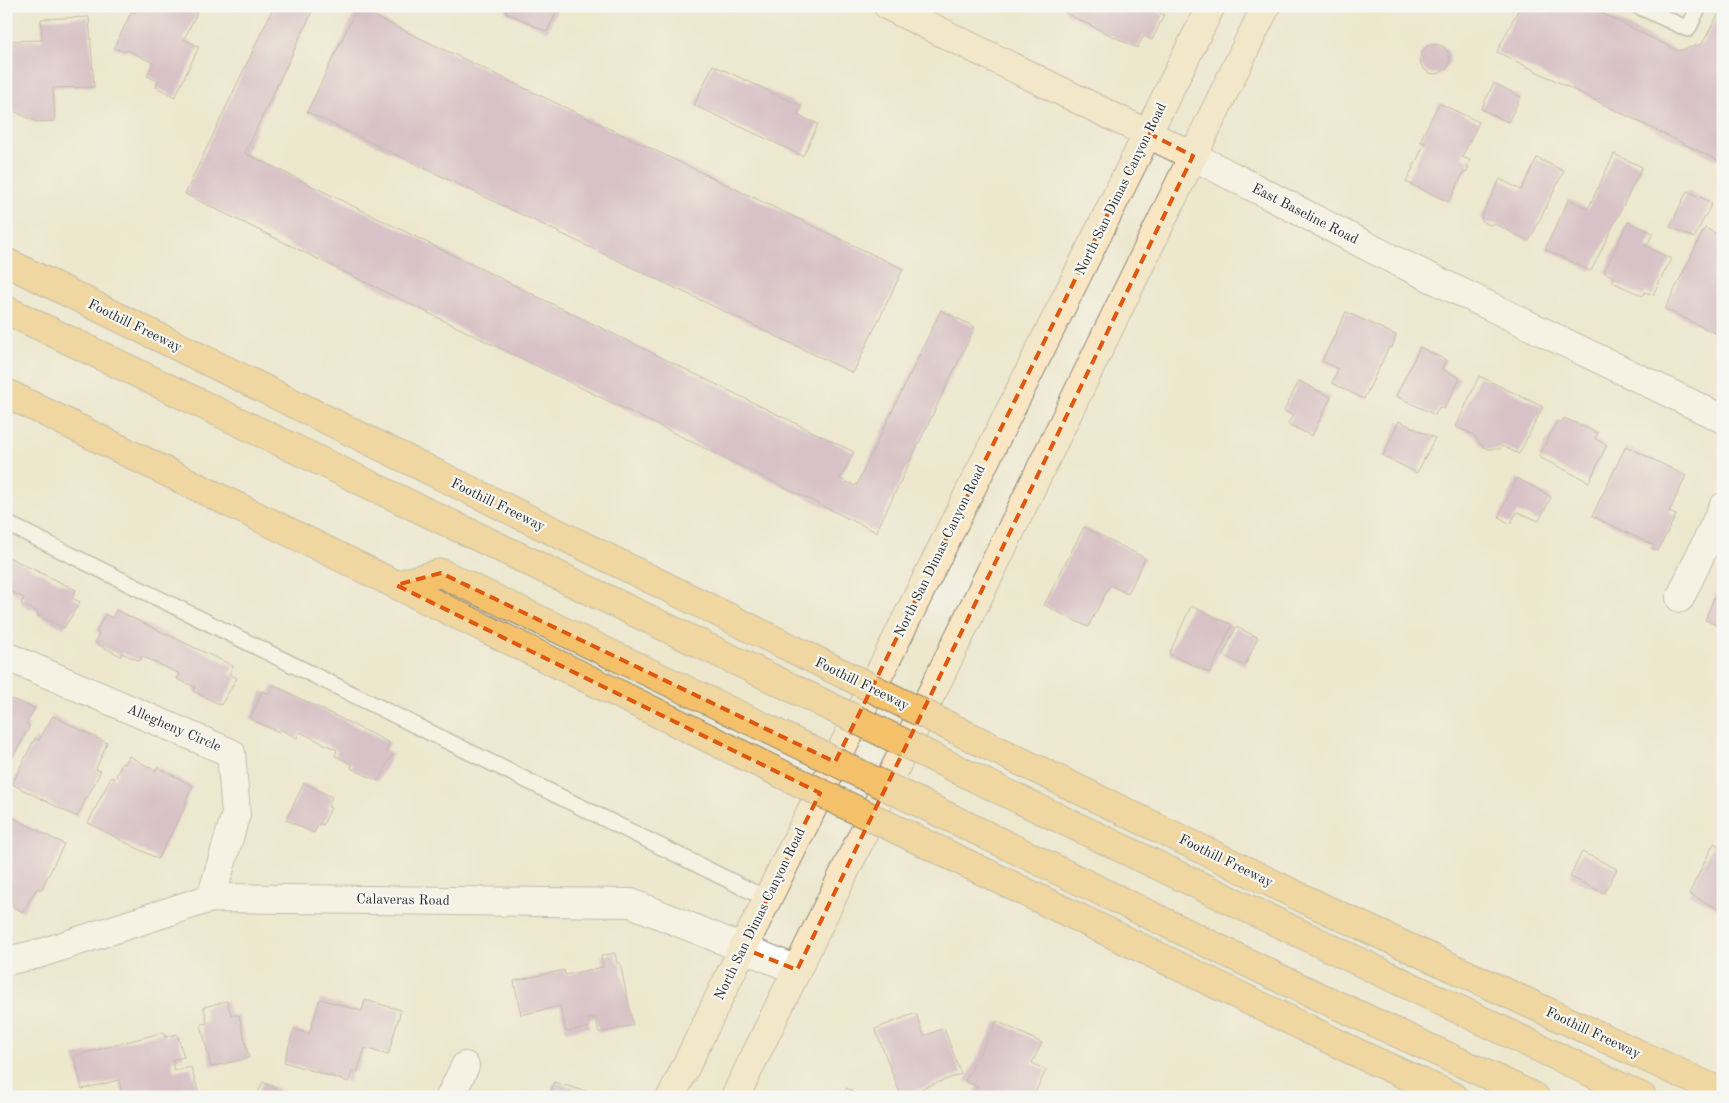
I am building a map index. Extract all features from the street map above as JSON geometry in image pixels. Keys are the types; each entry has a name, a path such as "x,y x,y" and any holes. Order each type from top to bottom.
{"highway":[{"name":"Foothill Freeway","path":"6,262 993,748 1321,907 1723,1093"},
{"path":"6,310 790,687 977,779 1642,1097"},
{"path":"6,393 755,761 1370,1059 1454,1097"},
{"path":"396,585 441,572 1281,979 1535,1097"}],"main road":[{"name":"East Baseline Road","path":"888,6 1193,156"},
{"name":"North San Dimas Canyon Road","path":"671,1097 742,948 1211,6"},
{"path":"735,1097 1266,6"}],"street":[{"name":"East Baseline Road","path":"1193,156 1390,258 1723,419"},
{"path":"1680,598 1723,507"},
{"name":"Allegheny Circle","path":"6,656 231,752 236,814 211,898"},
{"name":"Calaveras Road","path":"6,961 38,954 211,898 631,903 797,970"},
{"path":"450,1097 465,1066"}],"lane":[{"path":"1638,6 1688,29 1699,6"},
{"path":"6,523 767,898"}],"highlighted area":[{"path":"1148,133 1193,156 797,970 743,948 820,793 396,585 441,573 835,762"}],"building":[{"path":"138,6 181,6 197,13 184,39 199,47 175,97 156,87 158,81 147,76 153,63 127,50 126,52 114,48 132,11 135,13"},
{"path":"274,6 315,6 245,153 854,452 840,479 856,486 941,310 975,327 876,532 185,194"},
{"path":"508,6 559,6 547,32 505,12"},
{"path":"1069,6 1157,6 1155,10 1164,15 1152,40 1144,36 1137,48 1065,13"},
{"path":"1520,6 1588,6 1678,51 1702,44 1723,6 1723,163 1497,52"},
{"path":"357,8 903,269 853,373 307,112"},
{"path":"89,17 94,87 53,88 55,121 36,122 6,107 6,41 42,40 41,19"},
{"path":"1435,44 1446,48 1450,59 1446,70 1435,74 1424,70 1420,59 1424,48"},
{"path":"713,65 801,106 797,115 818,124 803,156 694,105"},
{"path":"1494,83 1521,97 1508,122 1481,109"},
{"path":"1439,103 1479,122 1462,157 1470,160 1467,167 1469,167 1466,173 1464,172 1449,202 1406,182 1425,143 1420,141"},
{"path":"1614,154 1642,167 1591,271 1545,249 1569,199 1588,209"},
{"path":"1537,158 1564,171 1529,241 1493,223 1490,225 1483,222 1481,217 1500,179 1521,190"},
{"path":"1687,191 1712,203 1694,238 1670,227"},
{"path":"1628,222 1653,233 1646,247 1671,259 1653,295 1645,292 1643,296 1612,282 1615,277 1604,272"},
{"path":"1705,228 1723,237 1723,262 1719,269 1723,271 1723,322 1717,334 1665,309"},
{"path":"1346,312 1396,335 1392,348 1389,347 1364,399 1332,383 1338,369 1322,361"},
{"path":"1420,347 1446,360 1442,369 1460,378 1444,409 1439,407 1435,415 1396,396"},
{"path":"1479,376 1543,407 1519,454 1502,446 1500,449 1488,449 1482,446 1474,435 1456,427"},
{"path":"1299,381 1331,397 1312,436 1288,424 1293,415 1284,411"},
{"path":"1564,418 1598,433 1595,439 1607,445 1589,482 1539,457 1557,421 1561,423"},
{"path":"1399,421 1435,438 1417,473 1383,456"},
{"path":"1626,446 1686,476 1669,512 1676,515 1658,551 1651,548 1653,545 1592,516"},
{"path":"1517,478 1551,497 1539,521 1517,512 1510,524 1499,517"},
{"path":"1084,527 1145,558 1128,594 1110,585 1088,627 1044,605"},
{"path":"6,556 76,590 72,598 80,602 64,628 37,615 38,612 21,604 24,598 6,589"},
{"path":"1723,575 1723,628 1705,620"},
{"path":"1191,606 1232,625 1210,673 1169,654"},
{"path":"116,610 233,666 229,674 237,678 221,705 193,691 195,687 177,679 180,674 142,656 140,661 122,653 121,656 95,643 99,633 96,632 105,614 112,618"},
{"path":"1236,627 1258,637 1245,666 1223,655"},
{"path":"273,685 390,743 386,751 393,754 378,781 351,768 352,764 335,756 337,750 300,732 297,738 280,729 279,732 250,719 262,691 269,694"},
{"path":"6,697 35,708 26,724 29,725 28,730 6,769"},
{"path":"53,716 107,743 96,769 101,771 77,817 12,784 35,738 39,740"},
{"path":"129,756 156,771 157,767 193,786 185,802 187,803 158,859 88,823 111,777 115,779 122,763 125,764"},
{"path":"304,783 332,797 328,807 331,808 323,825 319,823 314,833 286,820"},
{"path":"6,814 64,844 41,890 37,888 23,912 6,903"},
{"path":"1714,843 1723,848 1723,911 1689,894"},
{"path":"1582,852 1617,869 1604,893 1570,877"},
{"path":"615,953 617,963 620,963 633,1025 599,1033 596,1018 588,1019 590,1027 566,1032 560,1006 521,1015 514,981 564,970 565,975 603,967 601,956"},
{"path":"320,999 362,1011 365,1000 401,1010 388,1055 365,1048 357,1073 352,1071 349,1082 284,1062 294,1029 309,1034"},
{"path":"227,1001 231,1015 239,1015 249,1058 211,1067 201,1024 207,1023 204,1007"},
{"path":"916,1013 924,1036 944,1028 961,1074 901,1096 875,1029"},
{"path":"997,1021 1042,1043 1032,1063 1046,1070 1033,1097 985,1097 975,1092 978,1087 965,1081"},
{"path":"164,1032 165,1037 177,1034 184,1057 172,1060 174,1071 191,1067 200,1097 123,1097 119,1080 82,1089 74,1056"},
{"path":"263,1082 293,1097 256,1097"},
{"path":"554,1082 602,1096 549,1097"},
{"path":"847,1088 860,1097 840,1097"}]}
